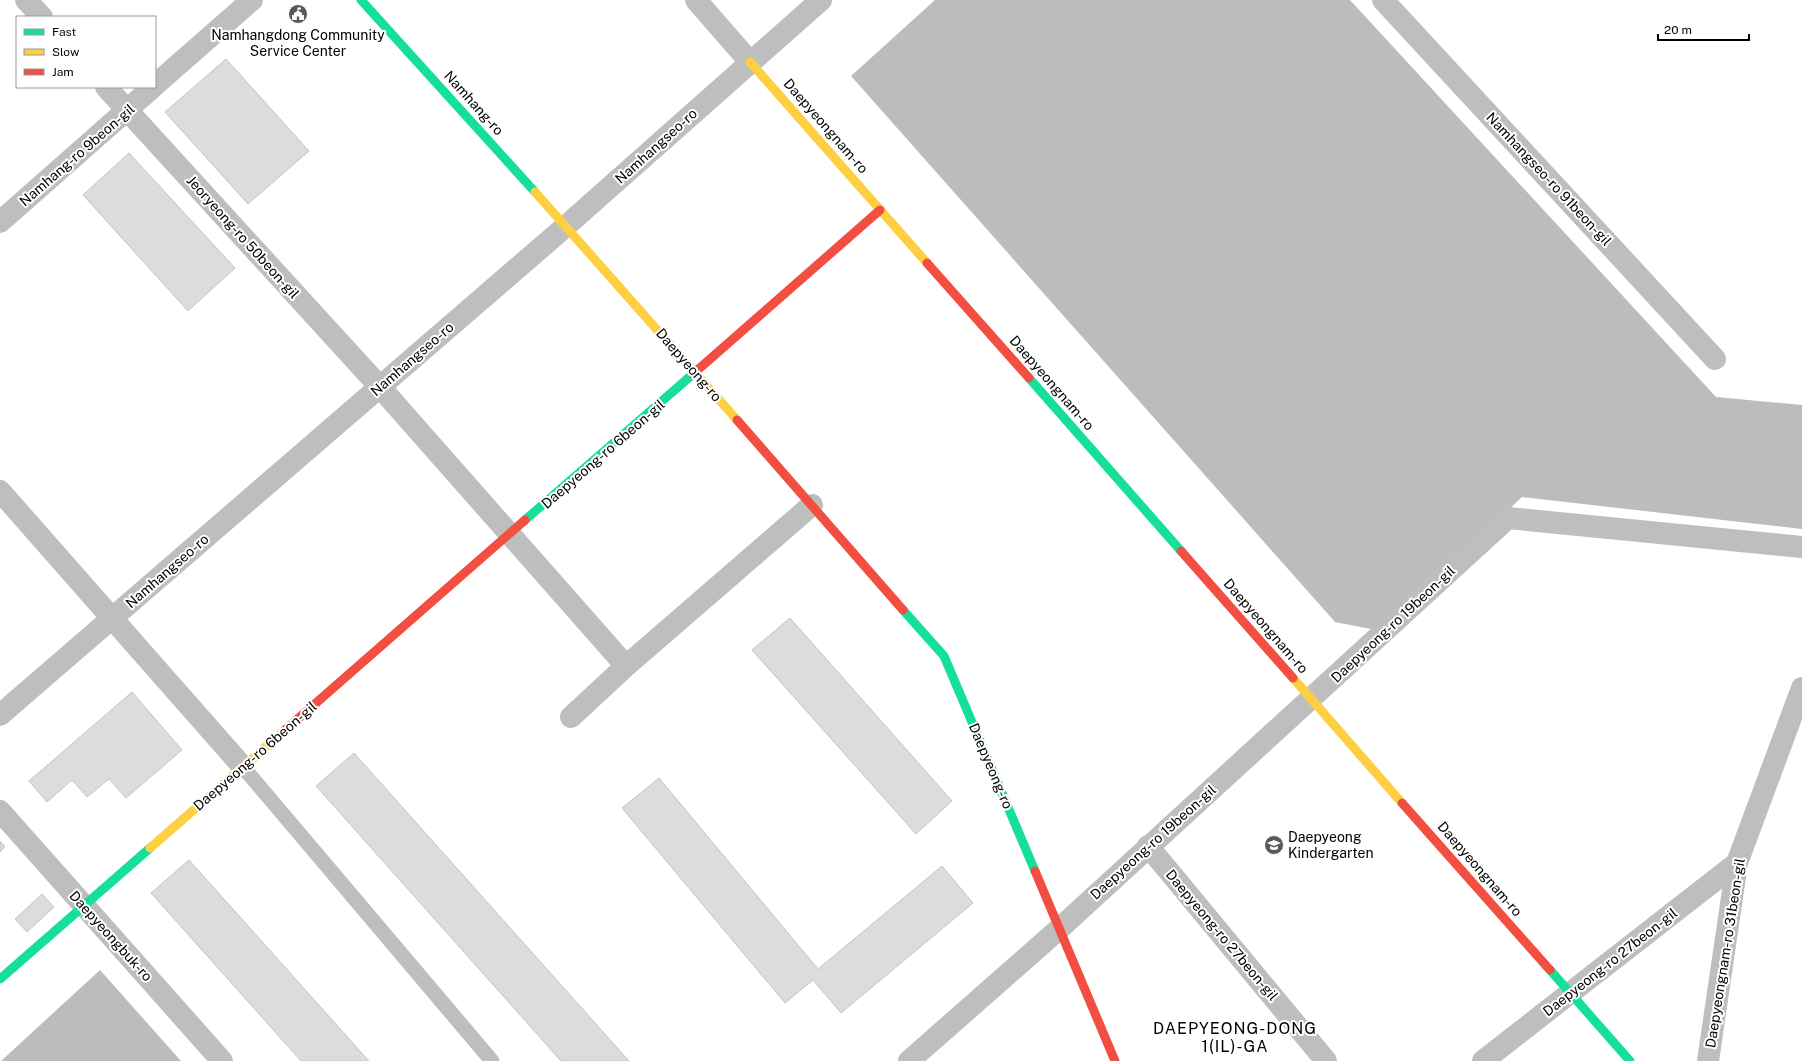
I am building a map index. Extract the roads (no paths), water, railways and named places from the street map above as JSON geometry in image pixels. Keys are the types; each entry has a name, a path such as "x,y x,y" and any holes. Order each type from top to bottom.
{"street":[{"path":"26,0 41,16"},
{"name":"Namhang-ro 9beon-gil","path":"156,84 252,0"},
{"name":"Namhang-ro","path":"361,0 566,226"},
{"path":"696,0 750,62"},
{"name":"Namhangseo-ro","path":"0,715 566,226 821,0"},
{"name":"Namhangseo-ro 91beon-gil","path":"1383,0 1715,359"},
{"name":"Daepyeongnam-ro","path":"750,62 1630,1061"},
{"name":"Jeoryeong-ro 50beon-gil","path":"107,88 380,387"},
{"name":"Namhang-ro 9beon-gil","path":"0,222 152,88"},
{"path":"696,373 880,210"},
{"name":"Daepyeong-ro","path":"566,226 944,656 1115,1061"},
{"name":"Daepyeong-ro 6beon-gil","path":"0,978 696,373"},
{"path":"380,387 626,666"},
{"path":"0,490 243,767"},
{"path":"571,717 626,666 812,505"},
{"name":"Daepyeong-ro 19beon-gil","path":"909,1061 1059,929 1148,846 1312,700 1508,518 1802,546"},
{"name":"Daepyeongnam-ro 31beon-gil","path":"1708,1061 1737,863 1802,688"},
{"name":"Daepyeongbuk-ro","path":"0,811 222,1061"},
{"name":"Daepyeong-ro 27beon-gil","path":"1148,846 1326,1061"},
{"name":"Daepyeong-ro 27beon-gil","path":"1483,1061 1737,863"}],"lane":[{"path":"243,767 492,1061"}],"place":[{"name":"Namhangdong Community Service Center","path":"298,14"},
{"name":"Daepyeong Kindergarten","path":"1274,845"}],"district":[{"name":"DAEPYEONG-DONG 1(IL)-GA","path":"1235,1037"}]}
